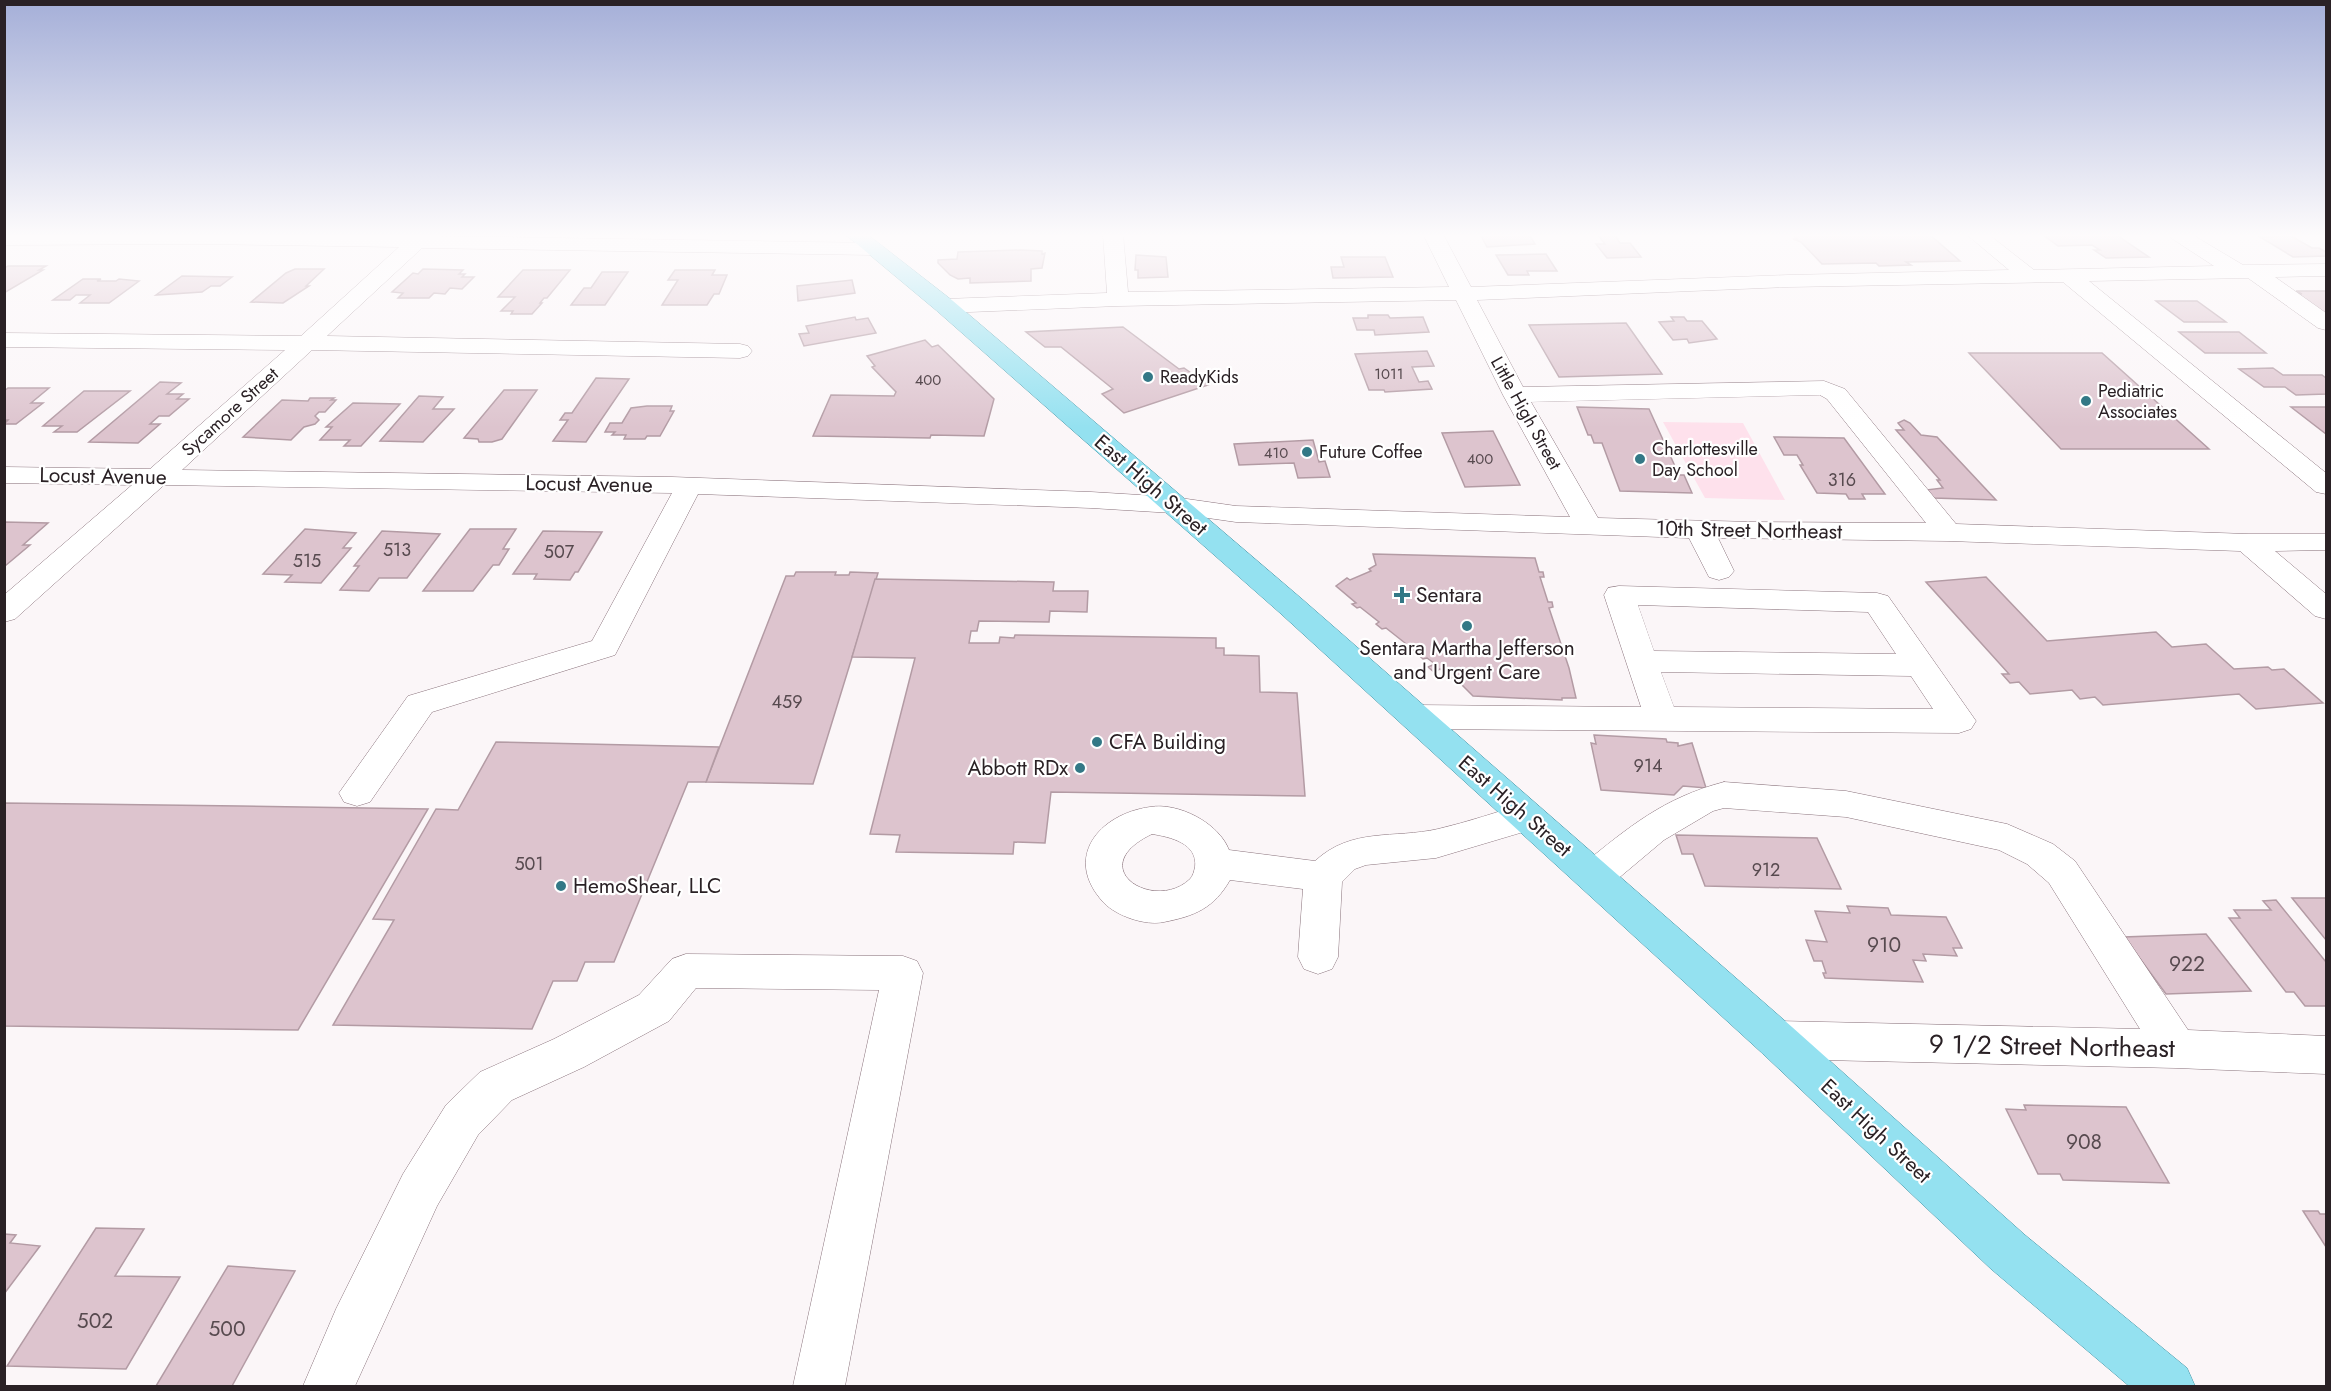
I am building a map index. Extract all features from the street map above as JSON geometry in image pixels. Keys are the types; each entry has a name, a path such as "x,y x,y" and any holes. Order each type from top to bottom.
{"main road":[{"name":"East High Street","path":"936,299 1595,876 2008,1252 2169,1386"}],"street":[{"name":"Sycamore Street","path":"4,612 355,299"},
{"path":"945,306 1124,299"},
{"name":"Little High Street","path":"1465,299 1515,395 1590,526"},
{"path":"2097,299 2326,486"},
{"path":"2288,299 2326,323"},
{"path":"4,340 740,351"},
{"path":"1515,395 1824,387 1836,394 1947,532"},
{"name":"Locust Avenue","path":"4,475 689,486 1173,505"},
{"path":"357,793 420,704 604,648 689,486"},
{"name":"10th Street Northeast","path":"1173,505 1236,514 1700,530 1947,532 2248,543 2326,542"},
{"path":"1700,530 1719,571"},
{"path":"2248,543 2326,609"},
{"path":"1415,717 1959,721 1877,603 1619,595 1661,718"},
{"path":"1642,661 1920,665"},
{"path":"1595,876 1651,830 1702,801 1724,795 1846,804 2007,838 2040,854 2062,872 2176,1049"},
{"path":"1318,957 1323,878 1342,859 1364,851 1436,844 1527,817"},
{"path":"1215,863 1323,878"},
{"path":"329,1386 420,1190 462,1120 496,1086 569,1053 654,1008 686,971 903,973 819,1386"},
{"name":"9 1/2 Street Northeast","path":"1776,1040 2176,1049 2326,1055"}],"shaded area":[{"path":"1663,422 1743,423 1785,500 1705,498"}],"building":[{"path":"85,299 115,299 109,303 80,303"},
{"path":"255,299 289,299 283,303 251,302"},
{"path":"513,299 543,299 532,314 511,314 513,311 501,311"},
{"path":"576,299 609,299 605,305 571,305"},
{"path":"666,299 711,299 707,305 662,305"},
{"path":"2301,299 2326,299 2326,313 2321,313"},
{"path":"2156,301 2197,301 2226,322 2184,322"},
{"path":"1368,315 1388,315 1390,318 1423,317 1429,332 1375,335 1374,330 1357,330 1353,318 1368,318"},
{"path":"855,317 856,320 868,318 876,333 804,346 799,334 809,333 806,326"},
{"path":"1671,317 1684,317 1687,321 1702,321 1717,339 1689,343 1687,339 1673,340 1659,322 1674,321"},
{"path":"1626,323 1662,374 1559,377 1529,325"},
{"name":"ReadyKids","path":"1123,327 1179,369 1184,368 1208,385 1124,413 1102,394 1113,389 1061,347 1045,347 1026,332"},
{"path":"2179,332 2239,332 2266,353 2205,353"},
{"path":"925,340 932,347 938,345 994,399 984,436 931,435 930,438 813,436 831,395 894,396 896,392 872,367 875,366 867,356"},
{"path":"1427,351 1434,366 1412,367 1419,382 1428,381 1432,389 1385,392 1384,390 1369,390 1355,354"},
{"name":"Pediatric Associates","path":"1969,353 2102,353 2209,449 2061,449"},
{"path":"2273,368 2283,375 2322,375 2326,378 2326,394 2296,395 2285,387 2264,387 2239,369"},
{"path":"596,378 629,379 586,442 553,441 568,420 560,420 565,413 572,413"},
{"path":"160,382 181,383 167,394 183,394 177,399 189,399 169,416 159,416 150,424 160,424 138,443 89,442"},
{"path":"8,388 49,388 31,403 43,403 16,424 4,424 8,420 4,420 4,391"},
{"path":"504,390 537,390 502,439 479,442 478,439 464,438"},
{"path":"84,391 130,391 77,432 54,432 62,426 43,426"},
{"path":"419,396 443,397 433,409 454,409 423,442 380,441"},
{"path":"310,398 334,398 331,400 336,400 325,412 319,412 315,416 319,420 315,424 304,427 291,440 243,437 282,400 308,401"},
{"path":"353,403 400,404 361,446 344,446 350,440 320,440 332,427 326,427"},
{"path":"672,406 670,411 674,411 660,436 624,439 626,435 612,435 615,432 605,432 610,423 622,423 631,408"},
{"name":"Charlottesville Day School","path":"1577,407 1649,409 1679,475 1684,475 1692,493 1620,491 1602,443 1594,443 1591,435 1588,435"},
{"path":"2291,407 2326,407 2326,434"},
{"path":"1904,420 1921,435 1937,437 1996,500 1933,498 1926,490 1943,488 1937,480 1940,480 1896,430 1904,430 1898,423"},
{"path":"1493,431 1520,485 1465,487 1442,433"},
{"path":"1774,437 1844,438 1885,494 1862,494 1865,499 1849,499 1846,494 1817,493 1800,465 1803,465 1797,455 1784,455"},
{"path":"1313,440 1319,462 1325,461 1330,477 1298,478 1294,463 1239,465 1234,444"},
{"path":"4,522 48,523 23,545 30,545 5,566"},
{"path":"305,529 356,533 343,548 351,548 321,583 285,582 292,575 263,574"},
{"path":"470,529 516,529 503,549 509,549 499,565 493,565 473,591 423,591"},
{"path":"382,531 440,534 407,578 379,578 369,591 340,590 359,566 354,566"},
{"path":"543,531 602,532 578,572 575,572 570,580 534,579 537,574 513,574"},
{"name":"Sentara Martha Jefferson and Urgent Care","path":"1373,554 1535,558 1539,572 1543,572 1544,577 1540,577 1548,602 1552,602 1553,607 1549,608 1569,668 1576,698 1562,698 1562,700 1473,696 1440,669 1434,672 1428,667 1435,664 1427,658 1423,659 1412,649 1408,651 1401,645 1405,643 1386,628 1382,629 1376,624 1379,622 1360,607 1357,608 1352,604 1356,603 1336,586 1347,578 1350,580 1371,571 1369,569 1376,565"},
{"path":"796,572 836,572 835,575 849,575 850,572 878,573 813,784 706,782 786,576 794,576"},
{"path":"1986,577 2047,641 2156,632 2172,647 2206,644 2234,669 2268,667 2272,670 2284,669 2323,703 2256,709 2239,694 2103,705 2095,697 2080,699 2072,690 2030,694 2019,682 2010,683 2002,674 2009,674 1926,582"},
{"name":"CFA Building","path":"875,579 1054,582 1053,591 1088,591 1087,612 1050,611 1049,622 979,621 977,631 971,631 969,643 999,643 1000,637 1014,638 1015,635 1216,638 1216,648 1224,648 1224,655 1259,656 1260,692 1297,693 1305,796 1051,792 1045,843 1014,842 1013,854 896,852 900,835 870,834 915,658 852,657"},
{"path":"1594,735 1666,739 1667,742 1678,743 1678,746 1692,743 1706,788 1683,786 1674,795 1601,790 1591,743 1596,744"},
{"path":"496,742 719,747 706,782 688,782 614,962 585,962 577,981 553,981 532,1029 333,1025 394,920 373,919 436,809 458,810"},
{"path":"4,803 428,809 298,1030 4,1026"},
{"path":"1676,835 1817,838 1841,889 1705,886 1693,854 1682,854"},
{"path":"2292,898 2326,898 2326,940"},
{"path":"2276,900 2326,962 2326,1006 2305,1006 2294,992 2286,992 2229,918 2240,918 2234,910 2271,910 2263,901"},
{"path":"1847,906 1888,908 1891,915 1946,917 1962,948 1953,948 1957,956 1923,954 1926,961 1913,960 1923,982 1825,978 1823,973 1826,973 1822,961 1814,961 1806,940 1827,942 1815,911 1850,913"},
{"path":"2206,934 2251,991 2166,994 2124,937"},
{"path":"2024,1105 2126,1107 2169,1183 2063,1180 2060,1174 2038,1174 2006,1109 2026,1110"},
{"path":"2303,1211 2318,1211 2320,1214 2326,1214 2326,1247"},
{"path":"96,1228 144,1229 115,1276 180,1277 126,1369 7,1366"},
{"path":"4,1234 16,1235 10,1243 40,1246 4,1294"},
{"path":"228,1266 295,1271 232,1386 156,1386"}],"place":[{"name":"ReadyKids","path":"1148,377"},
{"name":"Pediatric Associates","path":"2086,401"},
{"name":"Future Coffee","path":"1307,452"},
{"name":"Charlottesville Day School","path":"1640,459"},
{"name":"Sentara","path":"1402,595"},
{"name":"Sentara Martha Jefferson and Urgent Care","path":"1467,626"},
{"name":"CFA Building","path":"1097,742"},
{"name":"Abbott RDx","path":"1080,768"},
{"name":"HemoShear, LLC","path":"561,886"}]}
